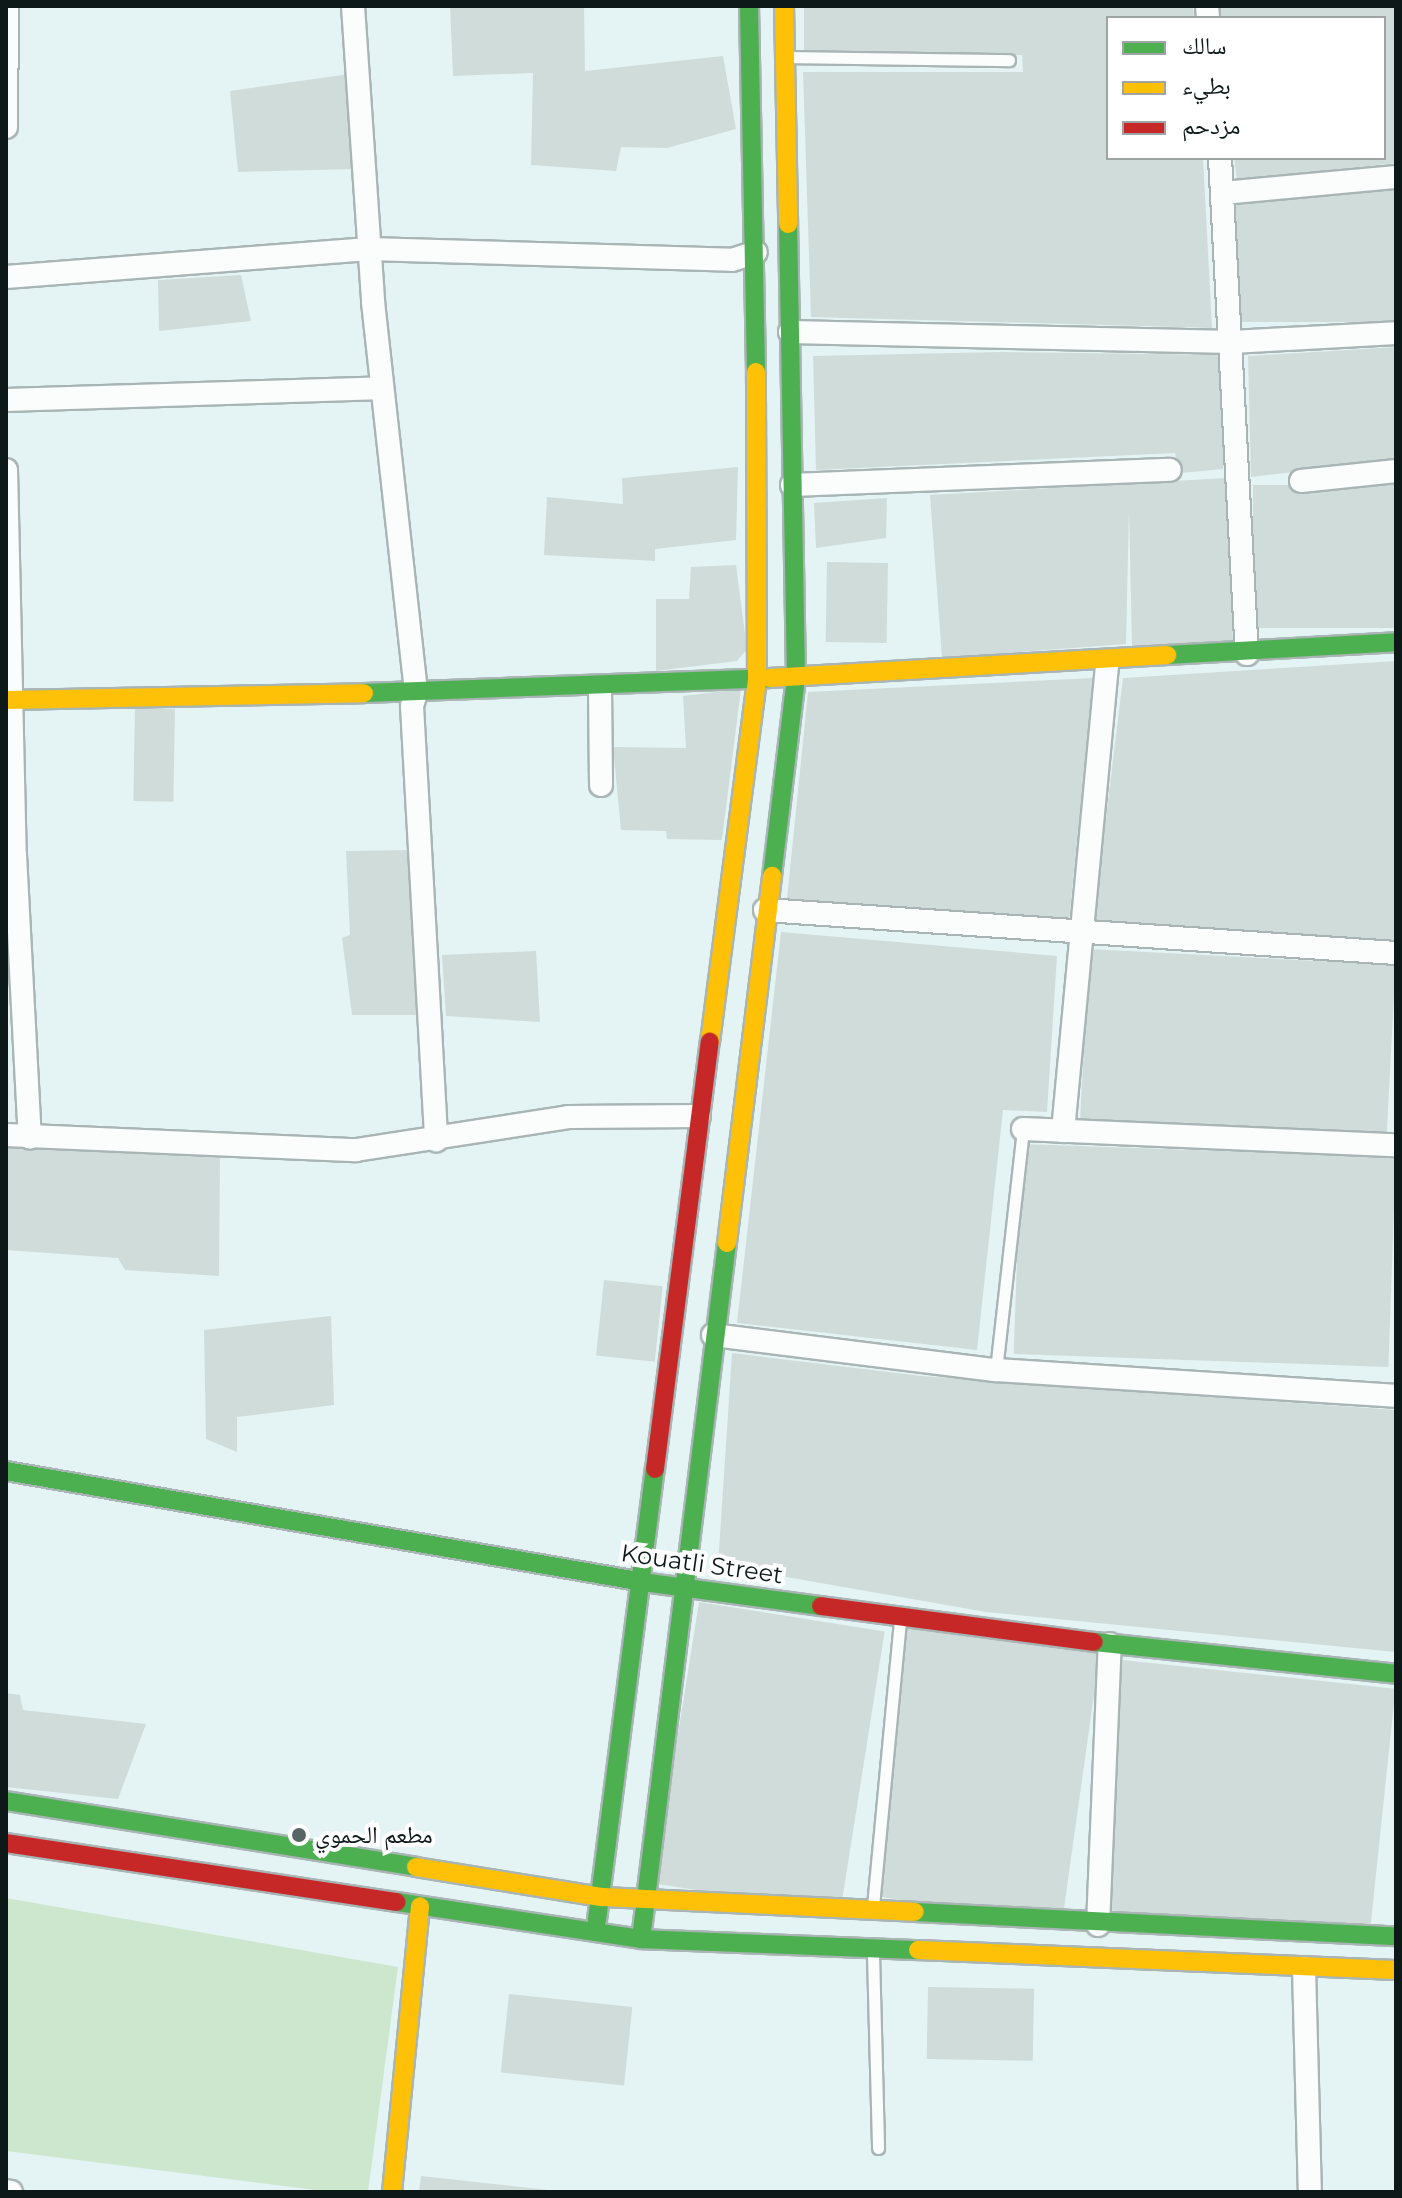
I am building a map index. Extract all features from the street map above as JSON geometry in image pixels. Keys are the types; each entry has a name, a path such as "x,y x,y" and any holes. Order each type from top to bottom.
{"main road":[{"path":"594,1934 602,1897 643,1582 699,1116 757,678 756,252 749,6"},
{"path":"641,1939 765,910 796,678 784,6"},
{"path":"9,700 600,688 1247,654 1396,642"},
{"name":"Kouatli Street","path":"6,1471 643,1582 1110,1644 1396,1674"},
{"path":"6,1801 602,1897 1098,1925 1396,1936"},
{"path":"6,1843 641,1939 1396,1970"},
{"path":"392,2192 420,1906"}],"street":[{"path":"6,127 7,6"},
{"path":"353,6 381,388 416,693 412,706 436,1140"},
{"path":"1220,160 1247,654"},
{"path":"1223,193 1396,177"},
{"path":"6,277 369,249 732,260 756,252"},
{"path":"790,332 1232,342 1396,333"},
{"path":"6,400 381,388"},
{"path":"6,470 9,700 30,1138"},
{"path":"792,485 1170,470"},
{"path":"1301,481 1396,471"},
{"path":"1063,1131 1107,662"},
{"path":"600,688 601,785"},
{"path":"765,910 1079,935 1396,953"},
{"path":"6,1135 265,1150 356,1150 436,1140 568,1117 699,1116"},
{"path":"1023,1129 1396,1145"},
{"path":"713,1335 996,1370 1396,1396"},
{"path":"1098,1925 1110,1644"},
{"path":"1304,1968 1310,2192"}],"lane":[{"path":"784,57 1009,60"},
{"path":"996,1370 1023,1129"},
{"path":"872,1913 900,1616"},
{"path":"873,1949 878,2148"}],"green space":[{"path":"6,1898 398,1967 368,2192 331,2192 6,2151"}],"building":[{"path":"450,6 584,6 585,71 723,56 736,129 667,148 621,147 616,171 531,165 533,73 453,76"},
{"path":"804,6 1193,6 1194,16 1106,16 1106,160 1203,160 1212,328 811,317 803,72 1023,72 1022,55 804,57"},
{"path":"1220,6 1396,6 1396,163 1237,180 1234,160 1386,160 1386,16 1221,16"},
{"path":"349,74 354,169 238,172 230,91"},
{"path":"1235,187 1396,187 1396,322 1235,322"},
{"path":"241,275 251,321 159,331 158,280"},
{"path":"1396,347 1396,460 1251,477 1248,356"},
{"path":"1002,352 1232,355 1223,469 1181,473 1175,453 816,470 813,356"},
{"path":"738,467 736,540 655,549 655,561 544,555 547,497 623,504 622,478"},
{"path":"1226,478 1233,641 1132,647 1129,509 1126,644 942,658 930,495"},
{"path":"1253,485 1396,485 1396,628 1253,628"},
{"path":"887,498 886,538 816,548 814,503"},
{"path":"827,562 888,563 887,643 826,642"},
{"path":"736,565 747,649 737,661 656,671 656,599 689,599 691,567"},
{"path":"1396,661 1396,941 1093,924 1123,678"},
{"path":"1093,678 1069,922 787,899 808,692"},
{"path":"741,689 722,840 667,839 666,831 621,830 613,747 686,748 683,696"},
{"path":"135,708 175,709 173,802 133,801"},
{"path":"411,850 419,1015 352,1015 342,938 350,935 346,851"},
{"path":"781,932 1057,956 1047,1112 1003,1110 977,1350 737,1323"},
{"path":"1089,949 1396,965 1387,1137 1080,1121"},
{"path":"536,951 540,1022 446,1016 442,955"},
{"path":"1021,1144 1396,1157 1388,1367 1014,1354"},
{"path":"6,1146 220,1157 219,1276 125,1270 118,1258 6,1250"},
{"path":"604,1280 663,1286 655,1362 596,1356"},
{"path":"331,1316 334,1405 237,1417 237,1452 206,1439 204,1330"},
{"path":"732,1353 922,1376 1396,1410 1396,1652 986,1612 718,1565"},
{"path":"699,1602 885,1631 840,1913 654,1883"},
{"path":"907,1617 1101,1644 1062,1923 868,1895"},
{"path":"1122,1660 1395,1689 1369,1937 1096,1909"},
{"path":"6,1693 20,1695 23,1710 146,1724 118,1799 6,1787"},
{"path":"928,1987 1034,1989 1033,2061 927,2059"},
{"path":"509,1994 632,2007 624,2086 501,2073"},
{"path":"421,2176 548,2190 548,2192 419,2192"}],"traffic: fast":[{"path":"749,6 756,372"},
{"path":"772,876 796,678 788,224"},
{"path":"1167,655 1396,642"},
{"path":"364,693 769,678"},
{"path":"641,1939 727,1243"},
{"path":"597,1920 655,1469"},
{"path":"6,1471 643,1582 821,1606"},
{"path":"1094,1642 1396,1674"},
{"path":"6,1801 416,1867"},
{"path":"397,1902 641,1939 918,1950"},
{"path":"915,1912 1396,1936"}],"traffic: slow":[{"path":"784,6 788,224"},
{"path":"710,1042 757,678 756,372"},
{"path":"769,678 1167,655"},
{"path":"6,700 364,693"},
{"path":"727,1243 772,876"},
{"path":"416,1867 602,1897 915,1912"},
{"path":"392,2192 420,1906"},
{"path":"918,1950 1396,1970"}],"traffic: jam":[{"path":"655,1469 710,1042"},
{"path":"821,1606 1094,1642"},
{"path":"6,1843 397,1902"}],"place":[{"name":"مطعم الحموي","path":"299,1835"}]}
